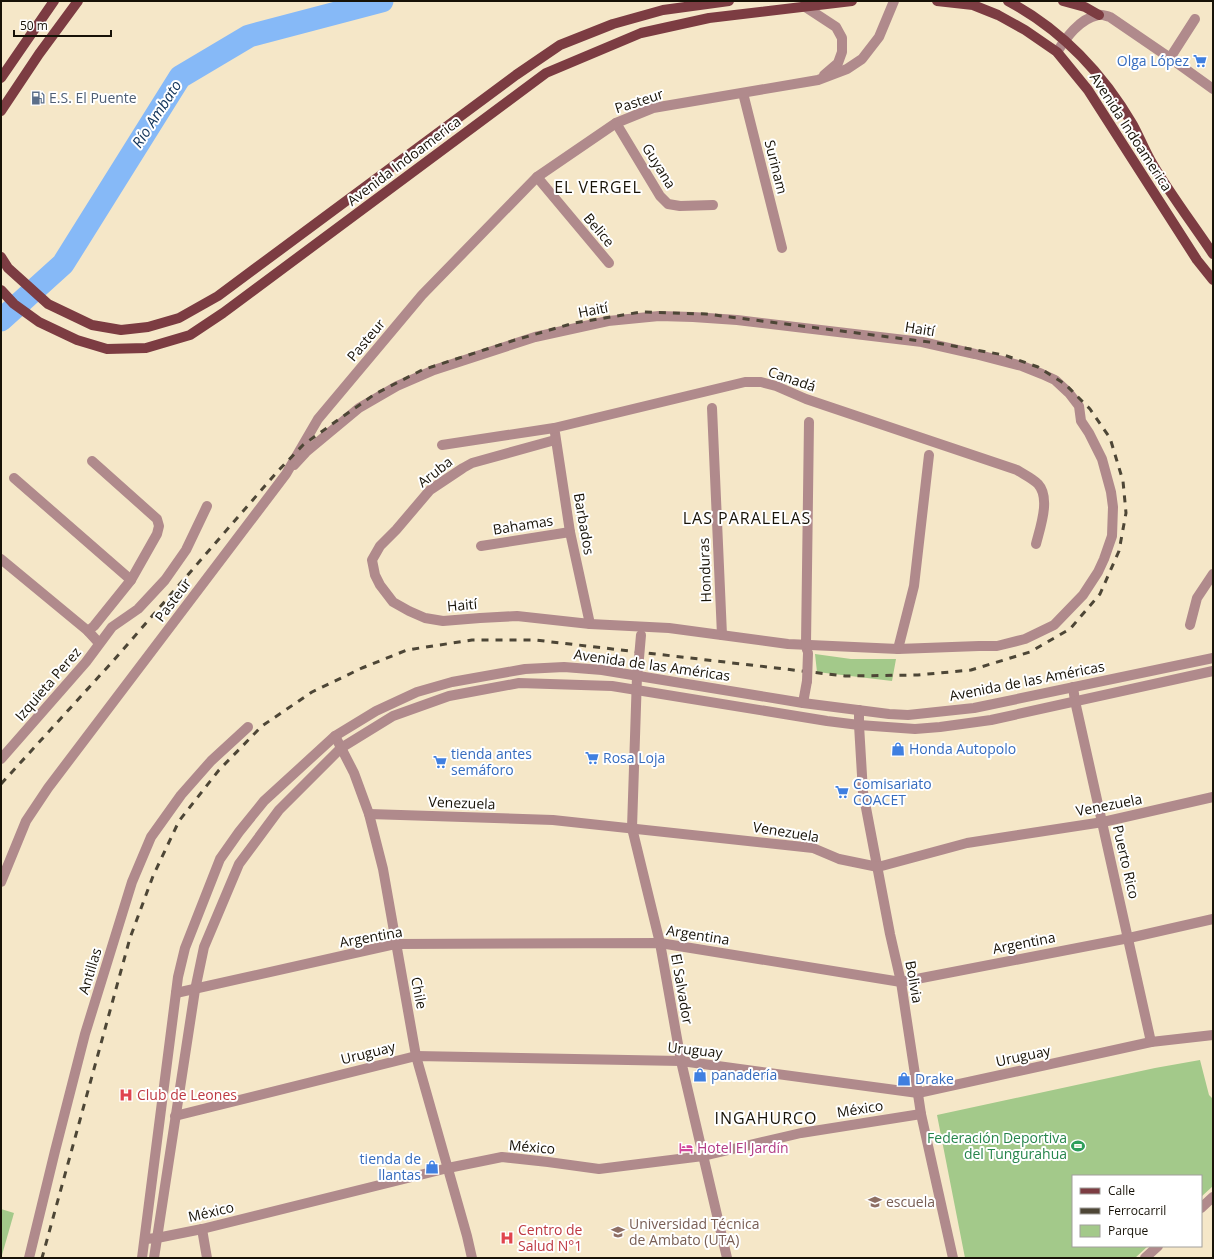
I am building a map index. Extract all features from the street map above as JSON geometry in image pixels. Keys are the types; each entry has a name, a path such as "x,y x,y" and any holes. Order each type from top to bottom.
{"main road":[{"path":"1,78 54,1"},
{"path":"1,111 39,54 78,1"},
{"name":"Avenida Indoamerica","path":"1,257 8,268 48,304 92,325 121,330 148,327 180,318 218,296 516,75 560,46 613,24 663,10 729,1"},
{"name":"Avenida Indoamerica","path":"1,290 14,304 39,322 77,340 107,349 146,348 190,335 546,73 641,33 703,19 852,1"},
{"name":"Avenida Indoamerica","path":"937,1 973,5 998,15 1025,30 1057,52 1088,90 1197,260 1213,280"},
{"name":"Avenida Indoamerica","path":"1008,1 1024,10 1065,39 1086,60 1104,82 1132,125 1152,163 1213,254"},
{"path":"1063,1 1085,7 1099,15"}],"street":[{"name":"Pasteur","path":"1,882 26,822 48,788 286,474 318,419 422,295 537,177 616,123 653,108 818,80 847,69 862,59 879,37 894,1"},
{"path":"804,6 836,27 842,38 842,52 838,63 818,80"},
{"path":"1057,52 1065,39 1088,19 1099,15 1110,17 1213,89"},
{"path":"1170,58 1195,19"},
{"name":"Surinam","path":"743,93 782,248"},
{"name":"Guyana","path":"616,123 660,196 668,204 680,206 713,205"},
{"name":"Belice","path":"537,177 609,263"},
{"name":"Haití","path":"286,474 306,452 341,422 359,408 396,386 434,370 556,332 608,321 659,316 722,319 922,342 1022,366 1055,380 1069,393 1079,406 1081,421 1102,459 1111,492 1113,507 1112,536 1098,572 1083,595 1054,625 1025,639 997,646 807,649 762,640 669,628 641,630 517,616 443,621 425,618 393,602 380,585 375,575"},
{"name":"Canadá","path":"442,444 554,428 745,382 761,382 776,386 806,399 1017,470 1038,484 1044,495 1044,508 1036,544"},
{"name":"Honduras","path":"712,408 722,635"},
{"path":"804,702 807,649 809,422"},
{"name":"Barbados","path":"554,428 570,532 590,624"},
{"name":"Aruba","path":"375,575 372,560 380,546 400,526 430,490 472,463 555,440"},
{"path":"898,648 914,586 929,455"},
{"path":"88,631 94,626 131,580 157,534 159,526 157,518 92,461"},
{"path":"14,478 131,580"},
{"name":"Izquieta Perez","path":"1,759 86,662 112,627 138,609 165,580 186,550 207,506"},
{"name":"Bahamas","path":"481,546 570,532"},
{"path":"1,559 88,631 99,643"},
{"path":"1190,624 1197,598 1213,574"},
{"name":"El Salvador","path":"641,630 636,690 632,828 660,943 681,1061 727,1258"},
{"name":"Avenida de las Américas","path":"142,1258 176,993 186,948 220,859 238,832 264,801 335,736 376,711 417,692 452,682 483,675 525,669 564,667 602,670 889,714 924,714 974,708 1213,658"},
{"name":"Avenida de las Américas","path":"154,1258 195,990 204,947 239,864 279,810 341,748 393,716 449,696 519,682 612,686 859,725 915,729 991,720 1213,671"},
{"name":"Puerto Rico","path":"1074,687 1075,701 1151,1042"},
{"name":"Bolivia","path":"859,710 863,792 890,934 901,982 921,1114 953,1258"},
{"name":"Antillas","path":"29,1258 85,1034 132,882 151,837 181,795 210,761 248,727"},
{"name":"Chile","path":"335,736 354,773 369,814 383,869 395,944 416,1056 472,1258"},
{"name":"Venezuela","path":"369,814 553,820 632,828 813,848 839,859 878,867 967,843 1103,822 1213,797"},
{"name":"Argentina","path":"176,993 195,990 395,944 660,943 901,982 1129,938 1213,919"},
{"name":"Uruguay","path":"175,1116 416,1056 681,1061 918,1093 1151,1042 1213,1034"},
{"name":"México","path":"145,1239 202,1229 448,1168 502,1157 599,1168 703,1156 801,1133 921,1114"},
{"path":"1202,1207 1213,1197"},
{"path":"202,1229 207,1258"},
{"path":"1145,1258 1157,1247"}],"green space":[{"path":"815,654 851,659 896,659 892,681 817,672"},
{"name":"Federación Deportiva del Tungurahua","path":"1200,1060 1209,1095 1213,1099 1213,1186 1202,1196 1202,1175 1072,1175 1072,1247 1147,1247 1135,1258 965,1258 937,1115 1155,1068"},
{"path":"1,1209 14,1213 2,1255 1,1255"}],"waterway":[{"name":"Río Ambato","path":"1,320 63,264 180,77 249,36 382,1"}],"railway":[{"path":"1,784 114,660 277,472 303,445 375,394 422,370 574,323 641,312 706,314 937,343 1004,355 1038,367 1065,384 1090,409 1110,438 1123,481 1126,513 1119,551 1100,594 1070,629 1030,652 971,670 918,675 845,676 535,640 472,640 407,650 362,668 312,692 262,726 219,770 179,821 153,876 130,938 42,1258"}],"place":[{"name":"Olga López","path":"1200,61"},
{"name":"E.S. El Puente","path":"38,98"},
{"name":"Honda Autopolo","path":"898,749"},
{"name":"Rosa Loja","path":"592,758"},
{"name":"tienda antes semáforo","path":"440,762"},
{"name":"Comisariato COACET","path":"842,792"},
{"name":"panadería","path":"700,1075"},
{"name":"Drake","path":"904,1079"},
{"name":"Club de Leones","path":"126,1095"},
{"name":"Federación Deportiva del Tungurahua","path":"1078,1146"},
{"name":"Hotel El Jardín","path":"686,1148"},
{"name":"tienda de llantas","path":"432,1167"},
{"name":"escuela","path":"875,1202"},
{"name":"Universidad Técnica de Ambato (UTA)","path":"618,1232"},
{"name":"Centro de Salud N°1","path":"507,1238"}],"district":[{"name":"EL VERGEL","path":"598,187"},
{"name":"LAS PARALELAS","path":"747,518"},
{"name":"INGAHURCO","path":"766,1118"}]}
